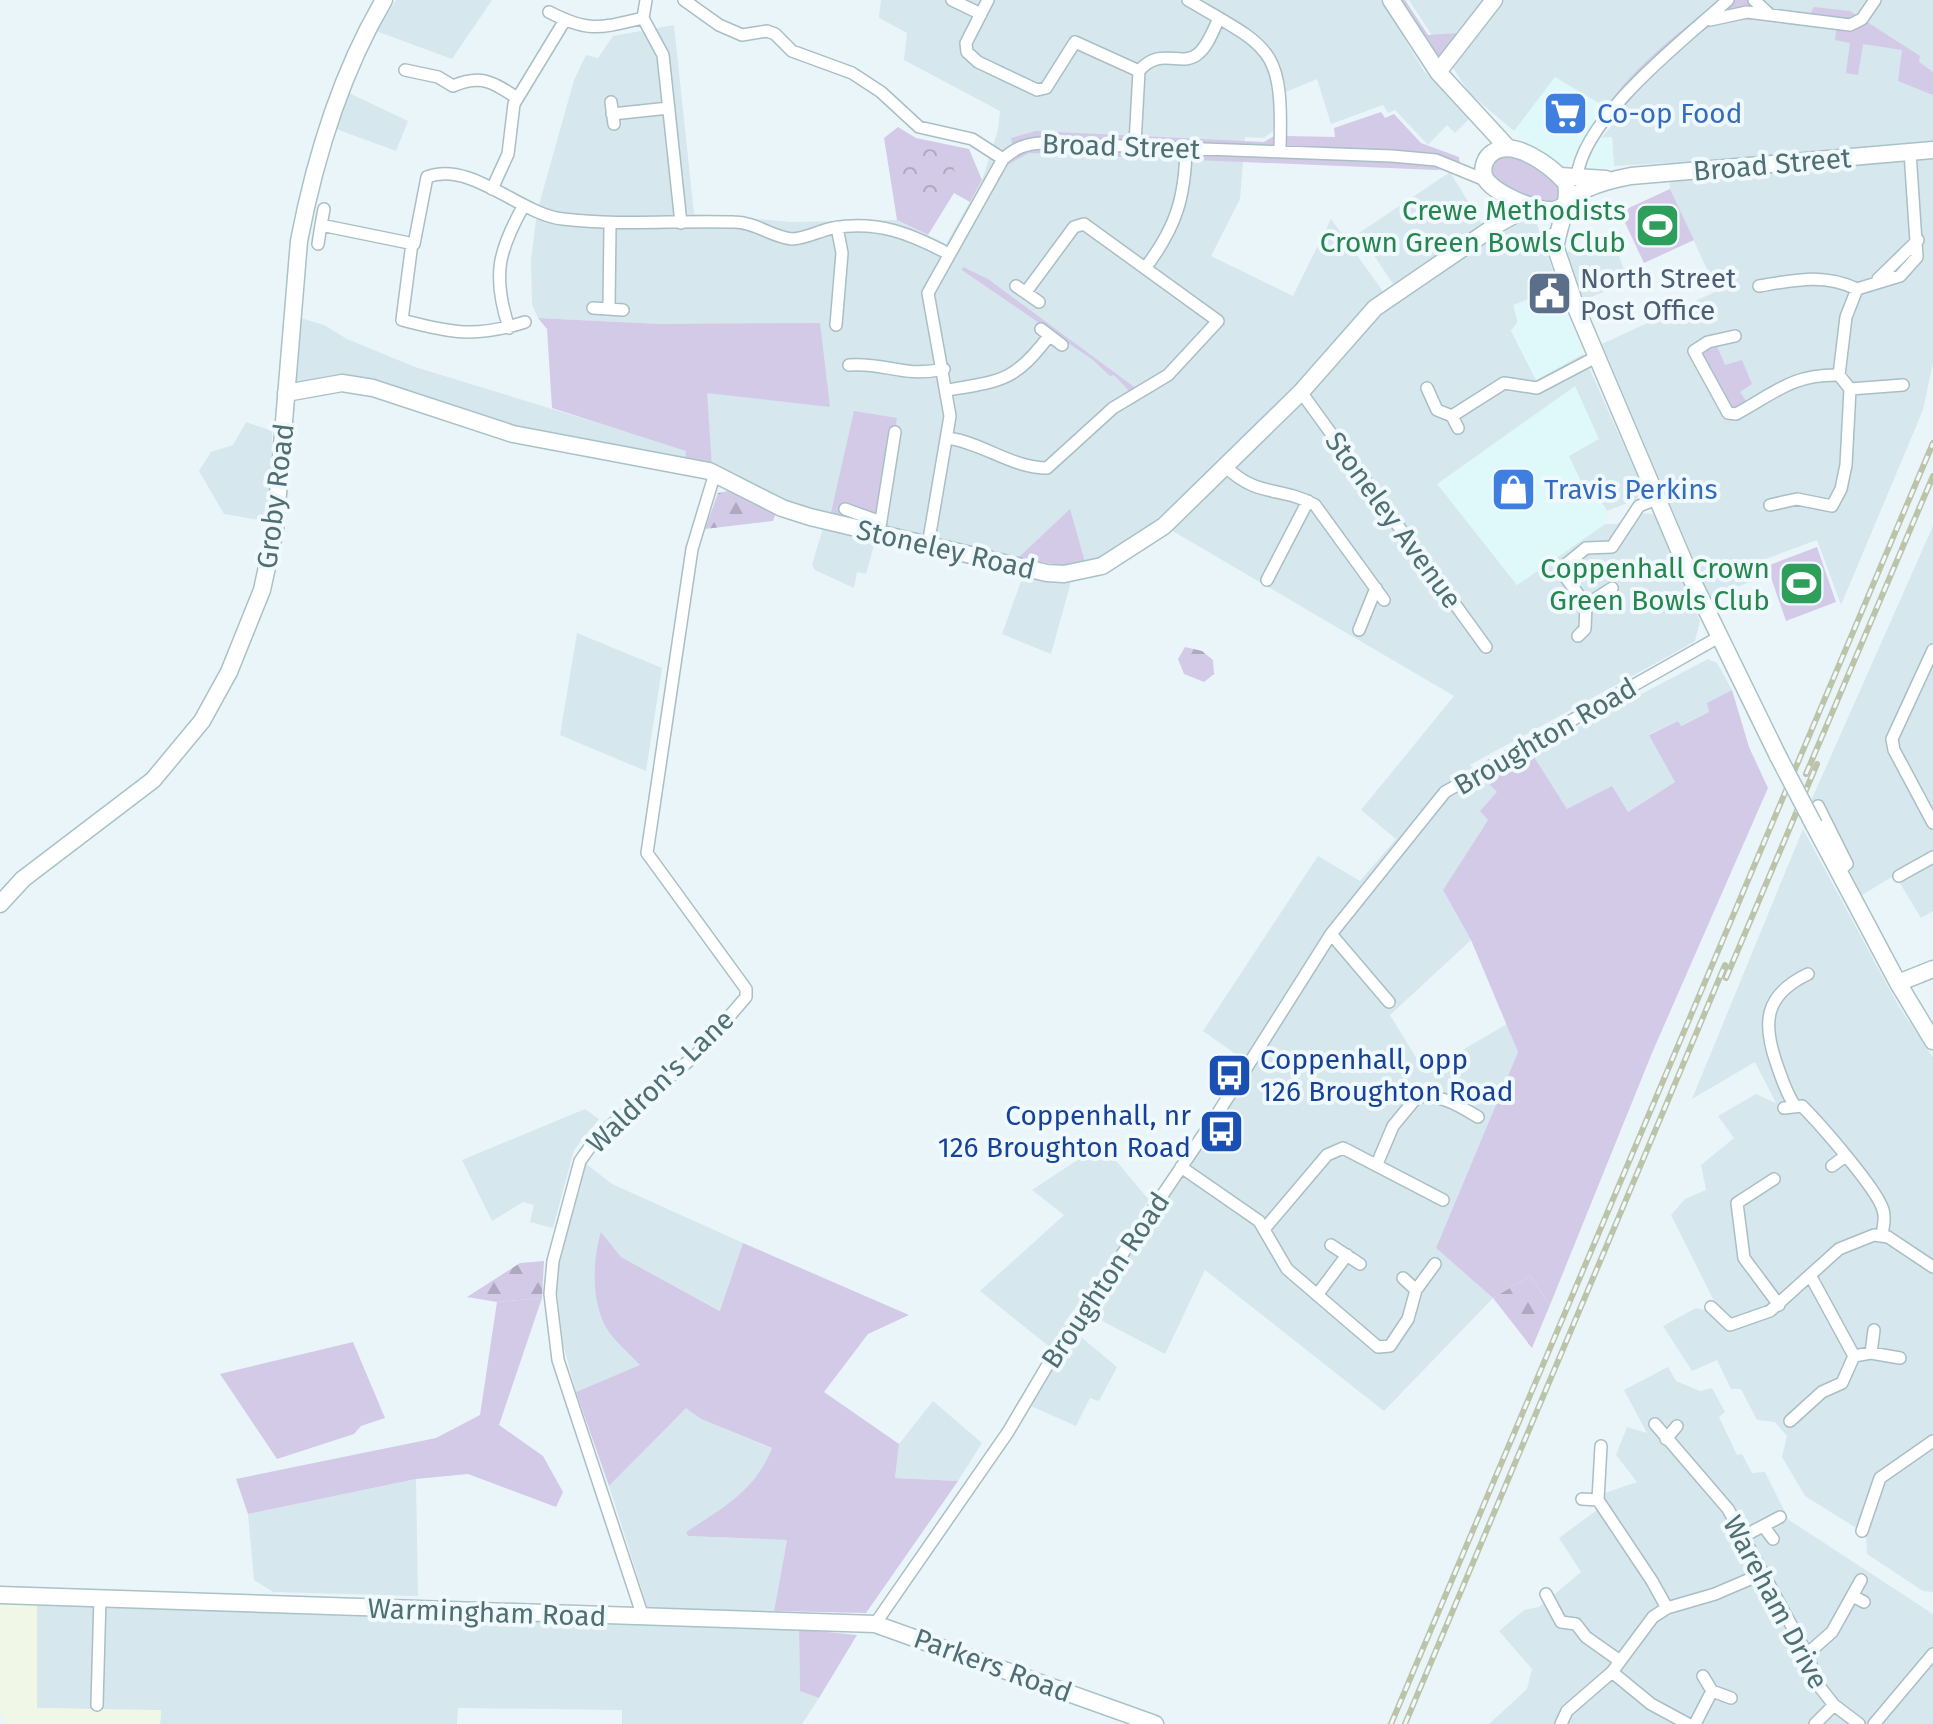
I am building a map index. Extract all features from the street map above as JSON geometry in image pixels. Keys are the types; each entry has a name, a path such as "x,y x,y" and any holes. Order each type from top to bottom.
{"street":[{"name":"Groby Road","path":"0,904 23,879 153,780 185,744 217,696 252,618 269,563 299,241 307,200 347,78 384,0"},
{"path":"646,0 643,18 663,55 681,223"},
{"path":"684,0 719,25 742,35 767,31 775,34 792,51 852,73 881,92 919,127 972,139 1003,159"},
{"path":"952,0 981,14"},
{"path":"988,0 966,43 967,52 978,62 1037,90 1046,88 1075,42 1139,71"},
{"path":"1188,0 1246,32 1264,49 1277,71 1282,93 1280,149"},
{"path":"1391,0 1438,72 1483,124 1508,148 1523,152 1566,183 1566,203 1556,244"},
{"path":"1438,72 1494,0"},
{"path":"1577,177 1585,152 1603,122 1641,79 1728,0"},
{"path":"1754,0 1769,14"},
{"path":"1702,24 1732,13 1769,14 1850,25 1862,19 1875,0"},
{"path":"549,12 578,26 600,28 643,18"},
{"path":"1139,71 1160,56 1194,58 1202,51 1219,18"},
{"path":"492,189 508,154 510,119 517,98 565,20"},
{"path":"405,70 438,77 453,86 466,80 489,79 517,98"},
{"path":"1135,144 1139,71"},
{"path":"612,113 669,108"},
{"path":"1483,124 1487,158 1485,180 1500,193 1538,207 1556,244 1577,310 1719,637 1814,825 1898,983 1933,1041"},
{"name":"Broad Street","path":"928,545 948,438 948,390 928,293 1003,159 1026,143 1280,149 1436,160 1460,167 1485,180"},
{"path":"1487,158 1508,148"},
{"path":"1146,267 1162,245 1183,199 1186,149"},
{"name":"Broad Street","path":"1560,176 1611,179 1933,150"},
{"path":"1759,286 1816,277 1832,279 1857,289 1874,282 1918,240 1910,152"},
{"name":"Broad Street","path":"1460,167 1487,158"},
{"path":"525,322 491,333 456,334 402,320 412,243 427,177 436,173 476,181 550,218 610,225 737,222 761,226 791,239 837,227 886,227 912,235 949,254"},
{"name":"Broad Street","path":"1538,207 1554,210 1585,190 1611,179"},
{"path":"1498,224 1504,210 1500,193"},
{"path":"509,328 500,301 500,257 524,205"},
{"name":"Stoneley Road","path":"286,393 342,383 373,388 513,434 715,473 782,508 880,528 928,545 1047,573 1085,571 1102,566 1164,526 1301,392 1375,308 1498,224 1538,207"},
{"path":"318,244 324,209"},
{"path":"948,438 971,441 1025,466 1047,468 1113,408 1168,375 1218,321 1084,224 1078,224 1021,289 1039,302"},
{"path":"321,225 412,243"},
{"path":"609,308 610,225"},
{"path":"824,315 837,320 842,253 837,227"},
{"path":"1787,517 1776,504 1797,499 1831,512 1841,489 1846,465 1850,389 1839,375 1846,317 1857,289"},
{"path":"593,308 623,310"},
{"path":"948,390 1011,377 1032,359 1045,333 1062,345"},
{"path":"1735,336 1708,342 1694,351 1728,413 1736,414 1787,383 1808,375 1839,375"},
{"path":"1452,416 1504,383 1537,388 1598,356"},
{"path":"849,366 864,364 908,374 944,369"},
{"path":"1850,389 1903,385"},
{"path":"1427,388 1437,410 1452,416 1458,428"},
{"name":"Stoneley Avenue","path":"1301,392 1486,647"},
{"path":"845,509 880,528 895,432"},
{"path":"1226,467 1256,489 1315,505 1384,600"},
{"name":"Waldron's Lane","path":"643,1617 558,1360 550,1294 553,1261 580,1161 597,1137 697,1054 746,997 746,989 647,853 692,549 715,473"},
{"path":"1578,636 1585,629 1586,605 1564,575 1564,566 1586,548 1612,547 1639,506 1659,498"},
{"path":"1267,580 1308,501"},
{"path":"1359,630 1376,588"},
{"path":"1586,605 1612,588"},
{"name":"Broughton Road","path":"875,1624 1008,1432 1050,1361 1181,1167 1331,934 1445,792 1719,637"},
{"path":"1933,650 1892,739 1894,750 1933,823"},
{"path":"1818,806 1847,864 1839,870"},
{"path":"1899,876 1933,857"},
{"path":"1331,934 1389,1002"},
{"path":"1898,983 1933,969"},
{"path":"1808,974 1778,997 1767,1018 1766,1030 1790,1107 1802,1106 1825,1129 1879,1199 1885,1218 1882,1235"},
{"path":"1377,1164 1393,1126 1417,1097 1431,1095 1453,1102 1478,1117"},
{"path":"1266,1227 1335,1150 1343,1148 1443,1200"},
{"path":"1832,1166 1844,1157"},
{"path":"1181,1167 1244,1208 1266,1227 1274,1253 1378,1347 1390,1346 1400,1333 1416,1290 1435,1264"},
{"path":"1774,1179 1733,1203 1744,1258 1779,1305"},
{"path":"1882,1235 1933,1267"},
{"path":"1711,1307 1730,1325 1779,1305 1839,1249 1882,1235"},
{"path":"1331,1245 1360,1264"},
{"path":"1317,1295 1347,1255"},
{"path":"1810,1275 1854,1356"},
{"path":"1403,1278 1416,1290"},
{"path":"1871,1353 1874,1330"},
{"path":"1854,1356 1871,1353 1900,1358"},
{"path":"1790,1421 1822,1392 1842,1383 1854,1356"},
{"name":"Wareham Drive","path":"1655,1424 1728,1509 1807,1654 1819,1686 1834,1705 1859,1724"},
{"path":"1666,1439 1677,1426"},
{"path":"1862,1531 1880,1478 1933,1441"},
{"path":"1601,1446 1598,1500 1667,1608"},
{"path":"1582,1499 1598,1500"},
{"path":"1744,1536 1780,1517"},
{"path":"1764,1527 1773,1539"},
{"path":"1561,1724 1574,1704 1612,1672 1653,1617 1667,1608 1715,1594 1764,1573"},
{"path":"1807,1654 1832,1632 1858,1599 1861,1580"},
{"path":"1546,1594 1556,1623 1576,1624 1586,1637 1620,1661"},
{"name":"Warmingham Road","path":"0,1595 875,1624"},
{"path":"97,1705 100,1597"},
{"name":"Parkers Road","path":"875,1624 1155,1724"},
{"path":"1874,1724 1928,1653"},
{"path":"1612,1672 1651,1704 1688,1724"},
{"path":"1703,1676 1712,1691 1731,1698"},
{"path":"1695,1724 1712,1691"},
{"path":"1815,1724 1834,1705"}],"shaded area":[{"path":"396,0 492,0 452,59 376,31"},
{"path":"881,0 1381,0 1424,71 1470,118 1455,133 1447,125 1428,145 1395,110 1388,113 1383,105 1331,124 1317,79 1276,96 1273,131 1264,138 1245,137 1240,199 1211,256 1293,296 1331,219 1392,304 1401,296 1359,233 1450,172 1491,239 1534,215 1555,277 1533,284 1536,296 1511,331 1536,380 1583,354 1643,489 1637,499 1607,511 1597,495 1590,500 1568,455 1554,402 1438,484 1517,585 1605,524 1617,524 1640,513 1654,514 1700,621 1695,641 1470,765 1497,792 1488,820 1443,890 1471,940 1390,1015 1425,1072 1507,1024 1518,1052 1436,1248 1493,1298 1384,1411 1205,1270 1165,1354 1076,1307 1064,1323 1117,1367 1099,1401 1090,1398 1076,1426 1031,1406 1061,1356 980,1291 1064,1215 1032,1190 1102,1144 1149,1200 1139,1214 1152,1224 1254,1067 1203,1031 1318,856 1360,881 1396,839 1361,810 1454,696 1171,530 1086,565 1070,510 1018,558 888,528 879,533 897,418 830,517 787,502 712,465 706,392 660,324 538,318 532,304 531,260 537,212 574,80 586,55 598,58 613,36 674,25 694,214 791,222 897,220 946,244 982,180 998,130 1000,111 904,60 907,33 879,18"},
{"path":"1409,0 1933,0 1933,363 1923,410 1841,605 1817,540 1760,561 1764,576 1710,598 1602,344 1717,291 1670,189 1668,163 1614,166 1612,137 1601,138 1622,114 1581,95 1556,78 1514,131 1470,94"},
{"path":"1555,77 1604,106 1567,168 1525,146 1514,131"},
{"path":"349,93 408,121 396,151 336,129"},
{"path":"1612,137 1614,166 1589,168 1588,160 1601,138"},
{"path":"1621,232 1625,250 1618,253 1628,282 1584,300 1567,252"},
{"path":"1555,277 1583,354 1536,380 1511,330 1518,324 1513,305 1536,296 1533,285"},
{"path":"297,317 324,325 347,339 415,367 680,448 686,451 685,460 526,433 331,379 297,382"},
{"name":"Travis Perkins","path":"1575,386 1599,439 1569,456 1589,499 1597,495 1607,511 1605,524 1517,585 1437,484"},
{"path":"246,422 272,431 271,522 224,514 199,471 211,452 233,445"},
{"path":"1933,526 1933,911 1921,918 1895,875 1862,895 1811,801"},
{"path":"823,528 875,541 866,574 857,572 854,588 815,570 812,565"},
{"path":"1024,573 1072,578 1051,654 1002,634"},
{"path":"577,633 662,668 646,771 560,735"},
{"path":"1708,659 1717,663 1732,690 1708,703 1709,712 1680,726 1678,721 1649,734 1675,782 1628,812 1567,809 1531,752"},
{"path":"1803,829 1898,1005 1933,1057 1933,1592 1923,1591 1867,1554 1866,1534 1805,1496 1782,1457 1787,1436 1775,1422 1757,1420 1741,1389 1731,1389 1717,1360 1692,1371 1663,1326 1696,1308 1705,1310 1715,1303 1671,1215 1685,1199 1706,1190 1701,1165 1734,1138 1718,1116 1756,1094 1776,1103 1755,1062 1692,1099"},
{"path":"585,1109 599,1119 574,1150 553,1228 530,1222 534,1205 523,1202 492,1221 462,1160"},
{"path":"585,1163 612,1184 743,1243 721,1311 621,1257 602,1233 608,1330 641,1365 576,1392 563,1344 556,1283 559,1260"},
{"path":"1668,1367 1676,1381 1700,1391 1712,1388 1725,1412 1719,1417 1737,1455 1742,1454 1752,1473 1765,1472 1789,1520 1933,1614 1933,1724 1489,1724 1527,1689 1532,1669 1499,1631 1524,1610 1539,1607 1581,1572 1559,1538 1605,1504 1605,1493 1637,1482 1616,1455 1627,1427 1647,1433 1624,1390"},
{"path":"933,1401 982,1443 958,1481 895,1478 899,1444"},
{"path":"686,1407 701,1419 773,1449 763,1468 737,1501 686,1532 688,1536 787,1540 774,1611 648,1609 609,1486"},
{"path":"416,1479 418,1596 273,1592 254,1580 248,1514"},
{"path":"0,1605 37,1605 37,1708 161,1710 160,1724 7,1724 0,1712"},
{"path":"37,1605 799,1629 800,1690 819,1698 802,1724 622,1724 622,1710 458,1708 457,1724 160,1724 161,1711 37,1708"}],"green space":[{"path":"1391,0 1405,0 1428,35 1458,33 1438,72"},
{"path":"1719,0 1763,0 1775,9 1810,14 1814,7 1850,11 1920,56 1919,62 1933,72 1933,95 1898,81 1902,50 1863,44 1858,75 1846,73 1850,43 1835,40 1837,24 1801,20 1800,26 1760,20 1729,21 1704,30 1673,54 1606,129 1600,117 1624,84 1654,54"},
{"path":"1381,112 1385,118 1394,114 1421,143 1459,157 1460,167 1436,170 1029,153 1007,165 959,249 1013,150 1011,138 1036,131 1264,142 1281,132 1287,136 1335,137 1334,128"},
{"path":"898,127 916,138 969,149 982,180 970,202 954,193 928,235 897,220 884,138"},
{"path":"927,149 947,157 955,177 947,197 927,205 907,197 899,177 907,157"},
{"path":"1500,149 1560,176 1559,209 1500,193 1485,160"},
{"name":"Crewe Methodists Crown Green Bowls Club","path":"1670,189 1694,240 1644,263 1620,212"},
{"path":"963,267 988,279 1141,392 1133,395 1114,375 1110,376 1093,360 962,270"},
{"path":"538,318 660,324 820,323 830,407 707,393 712,465 685,460 686,451 552,408 547,329"},
{"path":"1708,342 1717,346 1725,365 1742,360 1752,384 1740,392 1746,401 1743,410 1728,413 1698,347"},
{"path":"854,411 897,418 879,533 830,517"},
{"path":"728,491 776,513 773,521 705,529 718,493"},
{"path":"1070,509 1086,565 1060,565 1018,558"},
{"name":"Coppenhall Crown Green Bowls Club","path":"1817,547 1836,602 1786,621 1767,566"},
{"path":"1185,647 1202,651 1213,660 1214,674 1204,682 1184,674 1178,659"},
{"path":"1732,690 1749,747 1768,788 1652,1053 1550,1305 1530,1276 1493,1298 1436,1248 1518,1052 1471,940 1443,890 1488,820 1480,811 1497,792 1485,780 1531,752 1567,809 1612,786 1628,812 1675,782 1649,735 1678,721 1681,726 1709,712 1707,703"},
{"path":"601,1232 621,1257 720,1311 743,1243 909,1315 868,1334 824,1392 899,1444 895,1478 958,1481 866,1613 774,1611 787,1540 688,1536 686,1532 747,1487 757,1476 772,1448 701,1419 686,1408 609,1486 576,1392 640,1365 609,1332 599,1310 595,1270"},
{"path":"544,1261 542,1298 497,1302 467,1297 520,1263"},
{"path":"1530,1276 1550,1305 1532,1348 1493,1298"},
{"path":"542,1298 499,1425 543,1456 563,1492 556,1507 468,1474 416,1479 248,1514 236,1479 436,1438 480,1415 497,1302"},
{"path":"353,1342 385,1418 361,1426 354,1434 277,1459 220,1374"},
{"path":"799,1629 857,1635 819,1698 800,1691"}],"railway":[{"path":"1391,1724 1933,443"},
{"path":"1806,774 1933,476"},
{"path":"1726,978 1817,764"},
{"path":"1405,1724 1725,965"}],"place":[{"name":"Co-op Food","path":"1566,113"},
{"name":"Crewe Methodists Crown Green Bowls Club","path":"1657,226"},
{"name":"North Street Post Office","path":"1549,294"},
{"name":"Travis Perkins","path":"1513,489"},
{"name":"Coppenhall Crown Green Bowls Club","path":"1801,584"},
{"name":"Coppenhall, opp 126 Broughton Road","path":"1229,1075"},
{"name":"Coppenhall, nr 126 Broughton Road","path":"1222,1131"}]}
